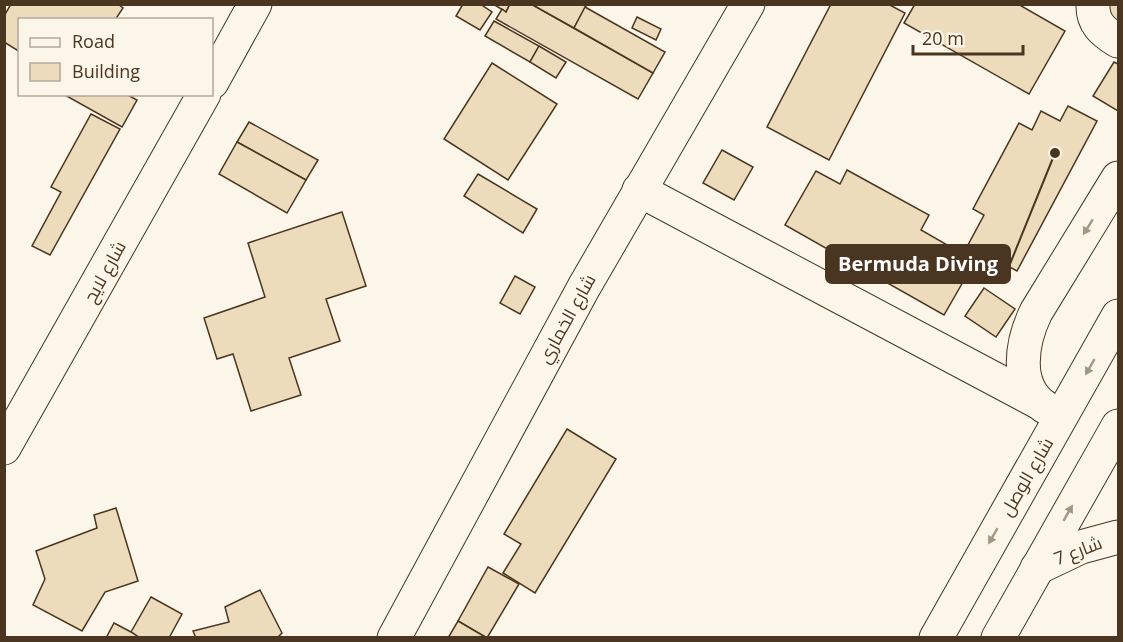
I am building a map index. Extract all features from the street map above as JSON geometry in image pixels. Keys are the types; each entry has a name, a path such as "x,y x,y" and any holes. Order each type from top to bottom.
{"street":[{"path":"213,80 255,4"},
{"name":"شارع الخماري","path":"394,638 639,190 748,4"},
{"path":"1093,4 1095,21 1101,29 1119,40"},
{"name":"شارع لايح","path":"4,448 203,96"},
{"path":"1048,409 1025,379 1023,361 1030,324 1119,178"},
{"path":"639,190 1048,409"},
{"name":"شارع الوصل","path":"936,638 1048,409 1119,316"},
{"path":"998,638 1119,426"},
{"name":"شارع 7","path":"1037,568 1081,547 1119,537"}],"building":[{"path":"11,4 118,4 123,8 116,18 18,18 18,51 4,42 4,16"},
{"path":"463,4 480,4 492,12 480,30 456,16"},
{"path":"493,4 510,4 506,12"},
{"path":"510,4 531,4 653,73 638,99 496,19 502,9 506,12"},
{"path":"531,4 587,4 574,28"},
{"path":"831,4 888,4 905,13 829,160 767,127"},
{"path":"915,4 1018,4 1065,31 1029,94 904,23"},
{"path":"1106,4 1118,4 1118,24 1100,14"},
{"path":"585,7 665,52 653,73 574,28"},
{"path":"637,17 661,29 656,40 632,28"},
{"path":"494,21 539,46 530,62 485,36"},
{"path":"539,46 566,62 556,78 530,62"},
{"path":"1114,62 1118,64 1118,111 1093,96"},
{"path":"492,63 557,104 508,180 444,139"},
{"path":"67,96 130,96 137,100 122,127"},
{"path":"1068,106 1097,121 1017,271 968,245 984,215 973,209 1019,123 1032,130 1041,111 1060,121"},
{"path":"91,114 120,129 50,255 32,246 61,192 51,187"},
{"path":"249,122 318,160 306,180 237,142"},
{"path":"237,142 306,180 287,213 219,174"},
{"path":"722,150 753,167 734,200 703,183"},
{"path":"847,170 929,215 921,230 975,261 944,315 785,225 816,171 840,184"},
{"path":"478,174 537,209 523,233 464,196"},
{"path":"342,212 366,286 326,299 340,341 289,358 301,395 251,411 233,354 217,359 204,318 265,297 248,243"},
{"path":"515,276 535,287 520,314 500,303"},
{"path":"984,288 1015,309 996,337 965,316"},
{"path":"567,429 616,459 535,593 503,573 521,544 504,534"},
{"path":"116,508 138,581 105,592 82,631 33,605 45,579 36,551 97,528 94,515"},
{"path":"488,567 519,584 487,638 458,621"},
{"path":"260,590 282,633 277,638 196,638 193,631 229,622 225,607"},
{"path":"151,597 182,614 169,638 140,638 131,632"},
{"path":"458,621 487,638 448,638"},
{"path":"114,623 131,632 140,638 106,638"}],"place":[{"name":"Bermuda Diving","path":"1055,153"}]}
